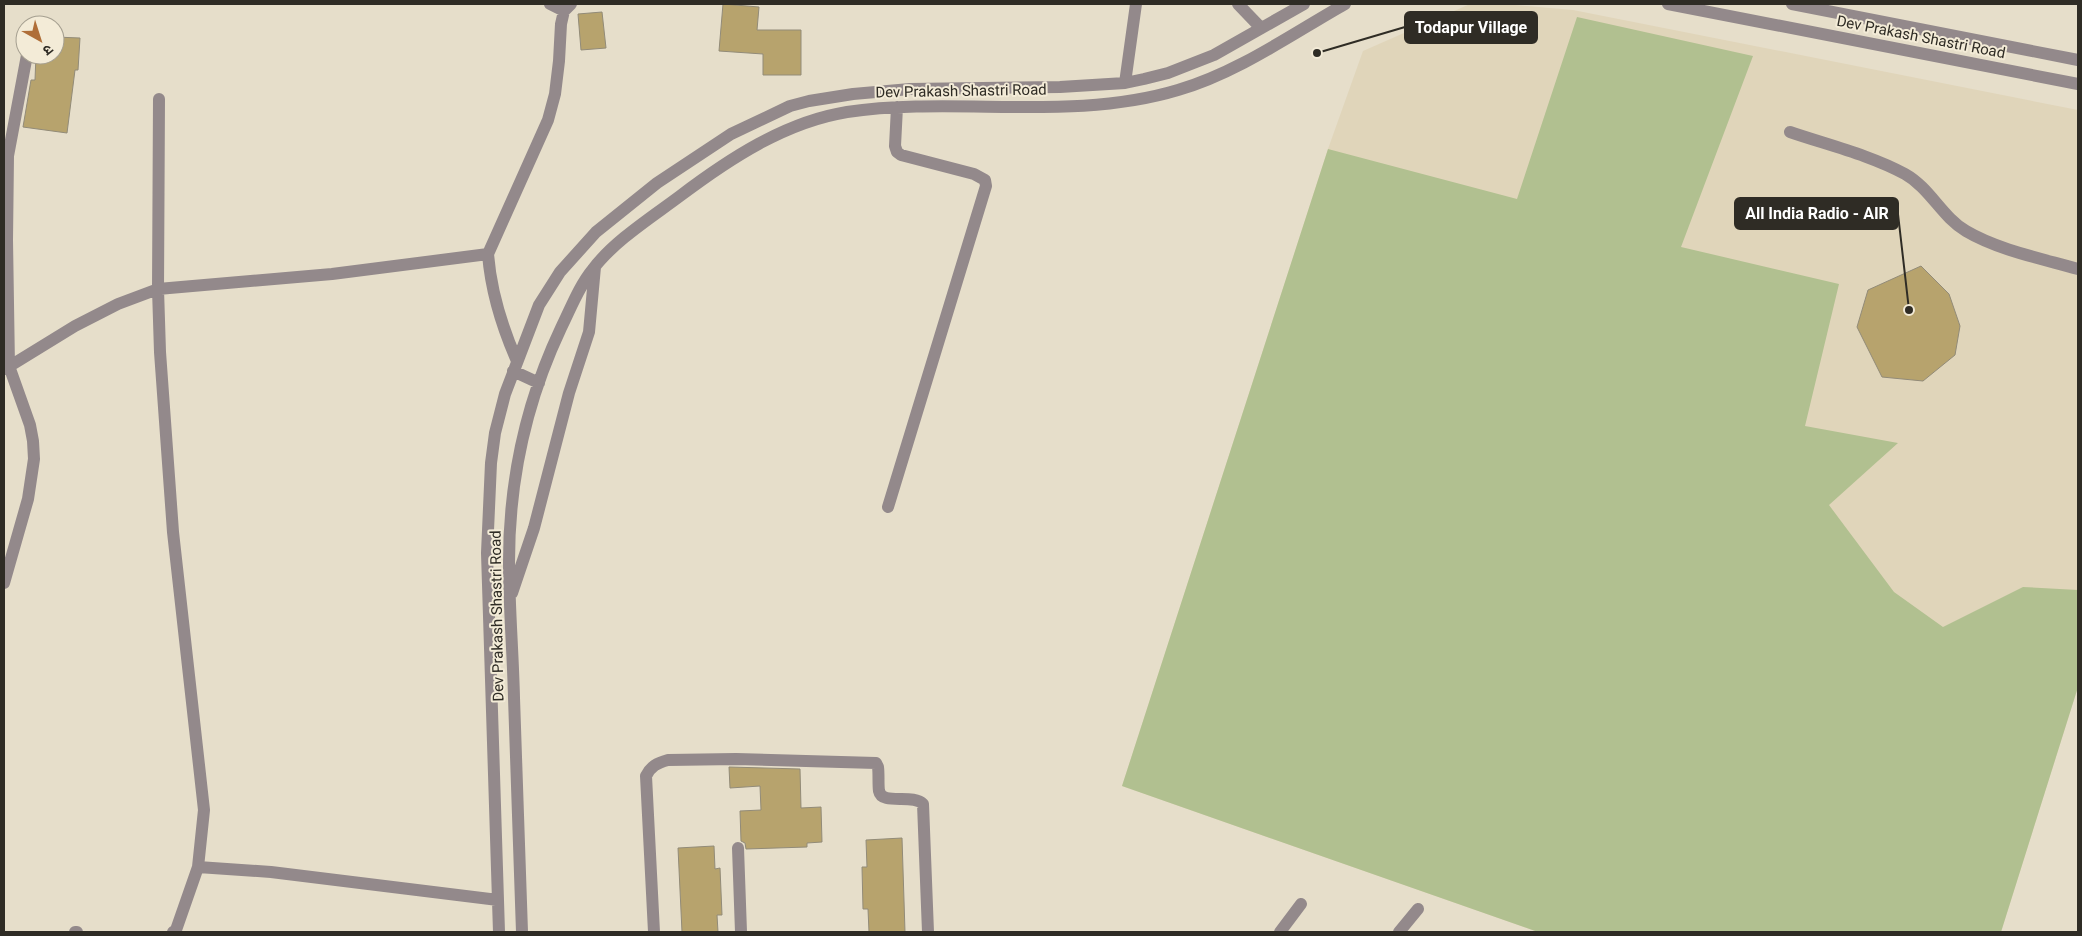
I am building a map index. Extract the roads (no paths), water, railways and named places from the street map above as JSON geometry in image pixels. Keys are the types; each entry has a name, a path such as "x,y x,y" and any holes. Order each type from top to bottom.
{"street":[{"path":"539,382 515,366 489,274 488,254 548,120 555,94 561,24 567,7 550,4"},
{"path":"1125,83 1136,4"},
{"path":"1238,4 1261,28"},
{"name":"Dev Prakash Shastri Road","path":"499,932 487,526 491,463 505,394 515,366 539,305 560,272 596,232 658,183 731,134 769,115 809,101 853,94 910,90 1060,87 1125,83 1168,73 1214,55 1304,4"},
{"name":"Dev Prakash Shastri Road","path":"522,932 509,563 516,472 526,422 539,382 554,343 582,284 595,265 680,195 755,146 777,134 842,113 897,107 1074,105 1157,96 1211,78 1345,4"},
{"name":"Dev Prakash Shastri Road","path":"1668,4 1689,6 2078,84"},
{"name":"Dev Prakash Shastri Road","path":"1792,4 2078,60"},
{"path":"4,583 28,499 34,459 30,425 6,368 8,156 25,65"},
{"path":"159,99 158,289 160,352 174,532 204,810 198,866 176,930 173,932"},
{"path":"888,507 986,186 985,180 974,174 901,155 897,152 895,146 897,107"},
{"path":"1790,132 1906,174 1920,185 1949,218 1966,231 1994,244 2078,269"},
{"path":"6,368 76,326 118,304 158,289 332,274 488,254"},
{"path":"511,597 534,528 564,410 589,332 595,265"},
{"path":"654,932 646,776 657,763 668,760 736,759 876,763 878,766 879,793 882,797 887,799 916,799 923,804 928,932"},
{"path":"738,848 741,932"},
{"path":"198,866 271,872 498,900"},
{"path":"1280,932 1301,904"},
{"path":"1399,932 1418,909"}],"place":[{"name":"Todapur Village","path":"1317,53"},
{"name":"All India Radio - AIR","path":"1909,310"}]}
